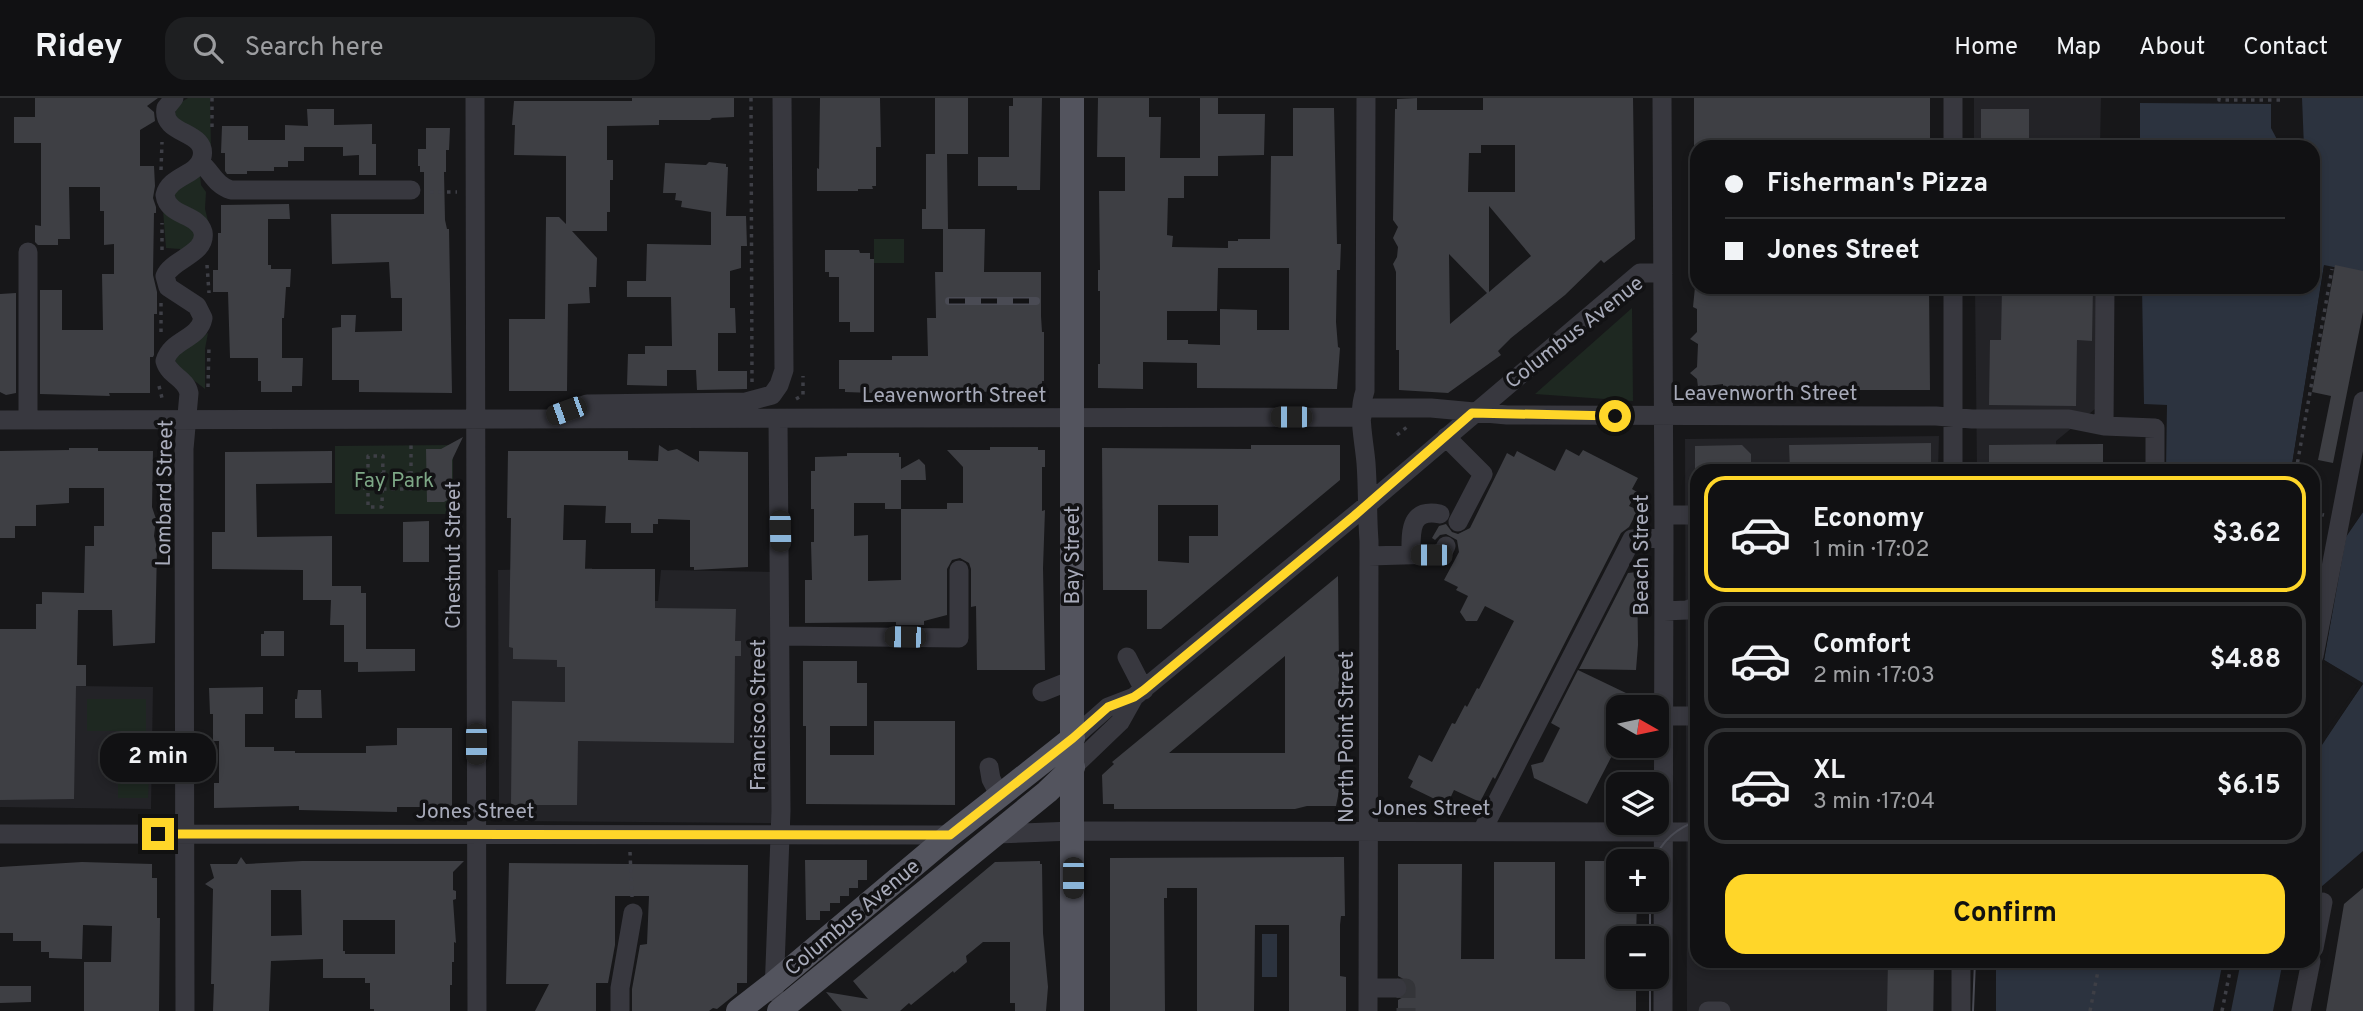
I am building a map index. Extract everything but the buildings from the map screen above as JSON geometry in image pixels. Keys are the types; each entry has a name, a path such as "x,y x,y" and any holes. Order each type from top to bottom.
{"main road":[{"name":"Bay Street","path":"1072,98 1072,1011"},
{"name":"Columbus Avenue","path":"738,1011 950,835 1073,738"},
{"name":"Columbus Avenue","path":"779,1011 1047,792 1073,767"}],"street":[{"path":"174,98 166,108 166,120 200,144 203,153 200,162 208,169 214,181 231,190 411,190"},
{"name":"Chestnut Street","path":"475,98 477,1011"},
{"name":"Leavenworth Street","path":"546,419 587,404 746,402 772,396 784,370 782,98"},
{"name":"North Point Street","path":"1366,98 1368,1011"},
{"name":"Beach Street","path":"1662,98 1664,695"},
{"path":"1953,98 1953,140"},
{"name":"Lombard Street","path":"185,1011 184,449 189,403 188,387 168,369 165,360 173,347 198,332 203,316 195,304 169,289 165,276 171,266 199,247 203,236 200,226 171,208 165,195 171,183 194,169 200,162"},
{"path":"28,252 28,419"},
{"name":"Columbus Avenue","path":"1073,767 1120,722 1139,694 1367,505 1472,413 1640,273 1663,273"},
{"path":"1953,294 1953,464"},
{"path":"2104,426 2105,294"},
{"path":"2320,625 2363,401"},
{"name":"Leavenworth Street","path":"0,420 1072,418 1367,406 1432,408 1472,413 2069,419 2104,426 2155,428 2155,464"},
{"name":"Francisco Street","path":"773,1011 779,833 781,635 778,419"},
{"path":"1446,437 1483,474 1458,522"},
{"path":"1411,555 1411,529 1414,522 1425,513 1440,514"},
{"path":"1664,515 1690,514"},
{"path":"1482,831 1632,539 1664,537"},
{"path":"1369,556 1411,555 1439,550"},
{"path":"781,635 959,638 959,570"},
{"path":"1664,611 1690,609"},
{"path":"1127,657 1139,694"},
{"path":"1042,692 1072,680"},
{"name":"Columbus Avenue","path":"1073,738 1108,707 1139,694"},
{"path":"1670,716 1690,716"},
{"path":"989,767 991,779 1000,796"},
{"name":"Jones Street","path":"996,834 1073,831 1606,831"},
{"name":"Jones Street","path":"1669,831 1690,832"},
{"name":"Jones Street","path":"0,834 950,835"},
{"name":"Beach Street","path":"1662,1011 1664,835"},
{"path":"2320,917 2323,902"},
{"path":"620,1011 620,988 633,913"},
{"path":"1961,968 1961,1011"},
{"path":"2301,1011 2310,968"},
{"path":"1368,988 1397,988"},
{"path":"1708,1011 1721,1011"}],"path":[{"path":"212,98 212,139"},
{"path":"751,98 752,386"},
{"path":"2219,98 2280,98"},
{"path":"161,164 162,144"},
{"path":"411,190 474,191"},
{"path":"2297,464 2332,269"},
{"path":"411,442 411,473 411,489 362,488 362,476 411,473"},
{"path":"368,476 368,456 383,456 382,507 368,507 368,488"},
{"path":"629,833 633,913"},
{"path":"2090,1011 2099,968"},
{"path":"2222,1011 2231,968"}],"shaded area":[{"path":"1974,98 2101,98 2100,140 1974,140"},
{"path":"1975,294 2097,294 2095,409 2056,441 2057,464 1977,464"},
{"path":"1939,436 1938,464 1690,464 1690,968 1934,968 1934,1011 1687,1011 1685,439"},
{"path":"592,568 594,600 658,601 661,570 774,572 774,823 515,821 501,814 498,570"},
{"path":"0,685 153,687 151,809 0,807"}],"green space":[{"path":"188,98 210,98 211,148 174,116 178,104"},
{"path":"200,175 201,185 206,192 205,209 209,225 177,203 174,192"},
{"path":"163,210 193,229 197,238 181,252 180,249 166,248"},
{"path":"874,239 904,239 904,263 874,263"},
{"path":"1632,308 1633,401 1535,394"},
{"path":"208,333 205,349 205,389 178,368 174,357"},
{"name":"Fay Park","path":"453,445 453,514 335,514 335,446"},
{"path":"87,699 146,699 146,731 87,731"},
{"path":"118,773 149,773 148,798 118,798"}],"water":[{"path":"2302,98 2363,98 2363,273 2324,266 2320,291 2320,140 2304,140"},
{"path":"2140,103 2271,104 2271,128 2277,140 2140,140"},
{"path":"2142,294 2319,294 2292,464 2166,464 2167,405 2144,404"},
{"path":"2363,512 2363,684 2324,660 2346,537"},
{"path":"2363,684 2363,851 2320,888 2320,747"},
{"path":"1262,934 1277,934 1277,977 1262,977"},
{"path":"1996,968 2282,968 2273,1011 1996,1011"}],"pier":[{"path":"2324,265 2363,273 2363,276 2327,270 2296,464 2292,464 2320,294"},
{"path":"2363,509 2345,537 2324,660 2363,683 2320,748 2320,739 2358,685 2320,661 2342,536"},
{"path":"2222,968 2240,968 2231,1011 2213,1011"}],"tunnel":[{"path":"1397,988 1406,988 1406,1011"}],"tram line":[{"path":"1660,849 1671,836 1690,824"},
{"path":"1650,912 1650,926"},
{"path":"1973,1011 1975,968"},
{"path":"1650,989 1650,1011"}],"railway":[{"path":"949,301 1036,301"}],"route":[{"path":"158,834 950,835 1108,707 1144,690 1354,516 1472,413 1615,416"}]}
